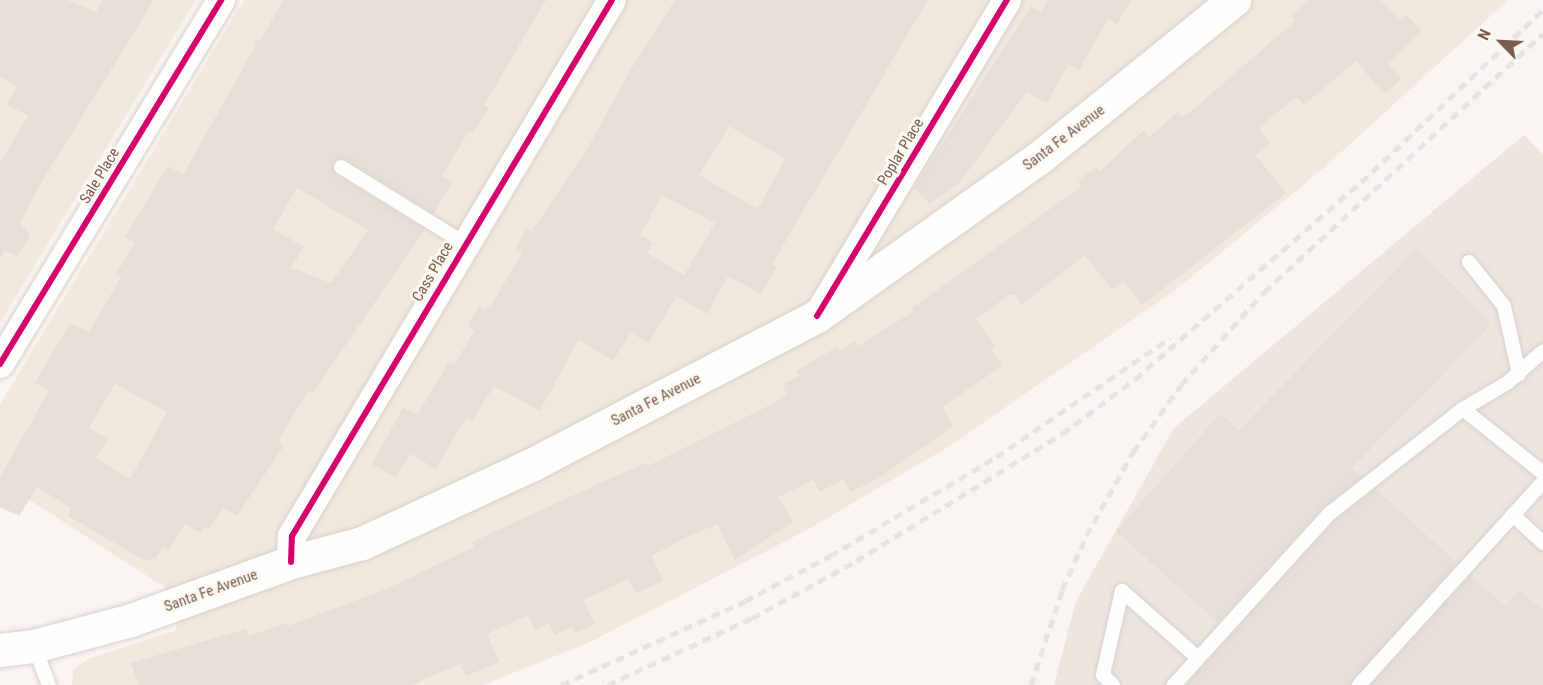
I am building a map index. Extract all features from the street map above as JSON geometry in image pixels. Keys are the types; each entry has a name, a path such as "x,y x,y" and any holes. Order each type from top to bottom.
{"main road":[{"name":"Santa Fe Avenue","path":"0,650 34,646 131,620 291,562 362,543 531,465 817,316 1040,157 1234,0"}],"street":[{"name":"Sale Place","path":"0,364 221,0"},
{"name":"Cass Place","path":"291,562 292,536 464,243 612,0"},
{"name":"Poplar Place","path":"817,316 1007,0"}],"lane":[{"path":"341,167 464,243"},
{"path":"1469,262 1504,306 1519,374"},
{"path":"1174,685 1329,514 1463,409 1519,374 1543,351"},
{"path":"1463,409 1543,473"},
{"path":"1359,685 1543,482"},
{"path":"1513,515 1543,543"},
{"path":"1113,685 1103,675 1122,591 1198,658"},
{"path":"34,646 49,685"}],"shaded area":[{"path":"0,0 196,0 0,323"},
{"path":"244,0 1508,0 1325,167 1177,289 948,447 807,530 588,643 483,685 72,685 74,669 88,659 177,630 166,588 0,481 0,404"},
{"path":"1524,135 1543,154 1543,685 1054,685 1076,601 1174,428"}],"building":[{"path":"0,0 67,0 96,12 103,0 154,0 38,188 20,223 30,236 17,257 5,250 0,259 0,163 28,116 7,104 17,87 0,76"},
{"path":"284,0 546,0 484,105 489,108 473,133 469,131 442,176 452,182 434,214 346,159 333,163 336,175 425,229 313,393 309,390 278,440 283,447 237,516 223,508 209,529 205,526 200,533 185,524 169,550 163,547 156,558 146,561 68,516 71,508 37,487 19,516 0,507 0,477 49,391 35,383 70,323 89,332 121,277 116,274 135,243 125,237 168,166 183,175 255,47 254,41 260,40","holes":["297,188 368,230 331,283 291,268 304,247 273,229","115,384 167,412 130,479 96,458 108,439 89,428"]},
{"path":"675,0 928,0 772,264 777,267 761,294 728,276 707,314 676,296 649,343 631,333 613,360 578,340 540,411 494,386 472,421 466,418 436,469 411,454 395,477 372,464 403,408 418,414 449,362 454,365 475,330 467,326 479,306 485,310 492,304 522,253 515,249 526,229 531,232 586,151 631,69","holes":["729,126 785,159 758,209 699,175","662,195 715,223 684,275 647,253 653,243 640,235"]},
{"path":"1048,0 1131,0 1117,24 1108,19 1079,70 1068,64 1047,103 1027,92 959,183 930,204 914,188 1031,6 1041,12"},
{"path":"1310,0 1380,0 1400,20 1406,15 1421,30 1388,64 1401,79 1384,94 1356,61 1304,105 1296,97 1259,128 1270,142 1255,155 1286,193 1142,305 1124,281 1112,290 1085,255 1021,305 1015,295 1009,295 976,319 996,347 991,350 1002,366 942,407 953,426 879,478 851,492 843,479 820,492 813,480 778,497 793,522 735,560 717,524 683,539 652,556 663,581 636,593 629,579 583,600 595,624 575,633 572,627 555,635 549,623 535,630 528,615 487,634 499,662 466,676 461,664 409,685 139,685 131,663 246,629 248,636 287,623 288,626 384,590 474,547 472,542 611,478 646,463 648,466 787,396 783,384 799,376 796,371 837,347 840,351 855,341 858,346 914,311 912,308 1082,186 1078,181 1096,167 1100,171 1144,130 1149,137 1178,112 1182,117 1189,113 1295,21 1291,16"},
{"path":"1416,249 1490,321 1486,330 1352,468 1362,477 1322,508 1218,623 1116,531 1220,414 1239,430"},
{"path":"1376,489 1457,563 1350,685 1186,685 1335,521"},
{"path":"1471,575 1505,606 1520,590 1543,610 1543,685 1371,685"}],"railway":[{"path":"607,685 752,618 856,561 1062,434 1135,379 1372,172 1543,10"},
{"path":"1031,685 1062,590 1086,536 1133,452 1181,385 1264,292 1543,34"},
{"path":"561,685 745,601 830,556 996,457 1170,338"}],"cycle path":[{"path":"0,364 221,0"},
{"path":"291,562 292,536 612,0"},
{"path":"817,316 1007,0"}]}
